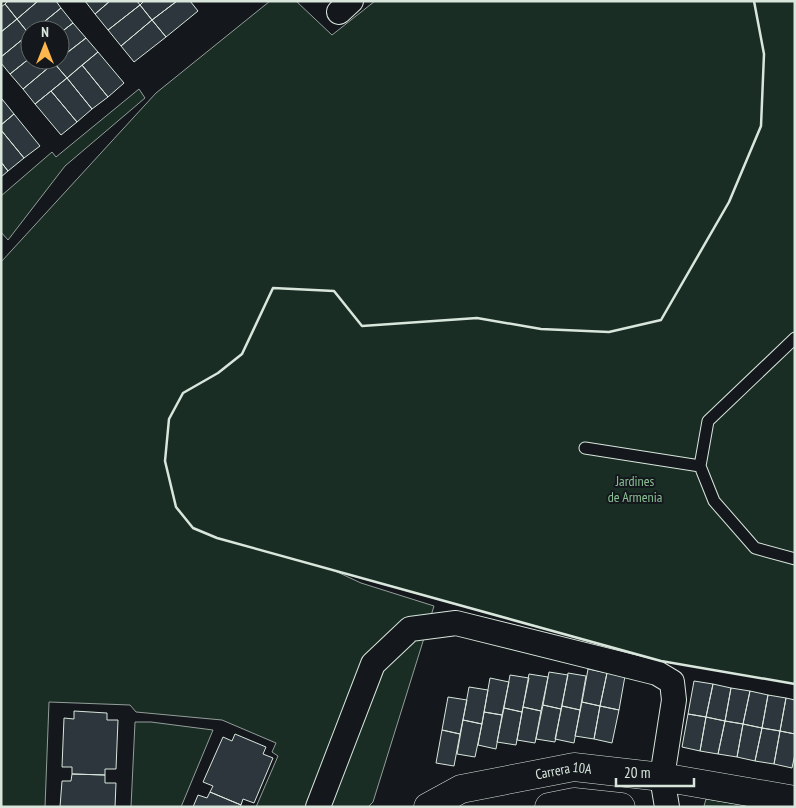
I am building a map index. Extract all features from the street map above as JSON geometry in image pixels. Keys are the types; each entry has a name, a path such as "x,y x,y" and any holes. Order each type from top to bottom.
{"street":[{"path":"318,807 373,664 410,629 456,622 657,673 672,682 674,700 662,777 667,807"},
{"name":"Carrera 10A","path":"428,807 461,789 574,767 662,777 795,800"},
{"path":"549,807 574,802 621,807"}],"lane":[{"path":"795,338 708,421 700,466 714,501 755,548 795,559"},
{"path":"585,448 700,466"}],"green space":[{"name":"Jardines de Armenia","path":"270,1 296,1 332,35 375,1 795,1 795,684 661,661 335,571 361,583 434,606 373,802 368,807 256,807 278,756 272,752 276,743 222,720 136,712 130,705 49,702 45,807 1,807 1,262 156,93"},
{"path":"139,89 145,98 65,166 8,240 1,232 1,196 52,152 56,157"},
{"path":"135,722 151,722 213,730 181,807 131,807"},
{"path":"706,799 754,807 704,806"}],"building":[{"path":"8,1 38,1 17,19 5,4"},
{"path":"38,1 56,1 61,8 46,20 20,20 20,23 17,19"},
{"path":"85,1 110,1 95,14"},
{"path":"110,1 137,1 140,5 108,30 95,14"},
{"path":"144,1 177,1 152,20 140,5"},
{"path":"177,1 190,1 198,11 166,37 152,20"},
{"path":"5,4 17,19 1,32 1,7"},
{"path":"140,5 152,20 121,46 108,30"},
{"path":"61,8 73,23 70,25 70,20 46,20"},
{"path":"17,19 20,23 20,41 1,57 1,32"},
{"path":"152,20 166,37 134,62 121,46"},
{"path":"73,23 86,38 70,50 70,25"},
{"path":"86,38 98,52 67,78 60,70 70,70 70,50"},
{"path":"20,41 20,66 10,74 1,63 1,57"},
{"path":"98,52 124,83 108,97 82,65"},
{"path":"82,65 108,97 92,109 67,78"},
{"path":"20,66 20,70 46,70 23,89 10,74"},
{"path":"46,70 60,70 67,78 35,104 23,89"},
{"path":"67,78 92,109 77,122 51,91"},
{"path":"51,91 77,122 61,135 35,104"},
{"path":"1,100 14,114 1,125"},
{"path":"14,114 40,146 24,158 1,130 1,125"},
{"path":"1,130 24,158 8,171 1,162"},
{"path":"1,162 8,171 1,177"},
{"path":"588,669 607,673 600,706 582,702"},
{"path":"549,672 568,675 561,709 543,705"},
{"path":"568,673 586,676 580,710 562,706"},
{"path":"607,673 625,676 619,710 600,706"},
{"path":"529,674 548,677 541,711 523,707"},
{"path":"510,675 529,678 522,712 504,708"},
{"path":"490,678 509,682 502,715 484,712"},
{"path":"694,681 713,684 706,717 688,714"},
{"path":"713,684 731,688 725,721 706,717"},
{"path":"469,687 488,690 482,724 463,720"},
{"path":"731,688 750,691 743,724 725,721"},
{"path":"750,691 768,695 762,728 743,724"},
{"path":"768,695 786,698 780,731 762,728"},
{"path":"448,697 467,700 460,734 442,730"},
{"path":"786,698 795,700 795,734 780,731"},
{"path":"582,702 600,706 594,739 575,736"},
{"path":"543,705 561,709 555,742 536,739"},
{"path":"562,706 580,710 574,743 555,739"},
{"path":"600,706 619,710 612,743 594,739"},
{"path":"523,707 541,711 535,743 517,740"},
{"path":"504,708 522,712 516,745 497,742"},
{"path":"74,711 107,713 107,720 118,720 116,769 105,769 105,775 72,774 72,767 62,767 64,718 74,719"},
{"path":"484,712 502,715 496,749 478,745"},
{"path":"688,714 706,717 700,751 682,747"},
{"path":"706,717 725,721 718,754 700,751"},
{"path":"463,720 482,724 475,757 457,754"},
{"path":"725,721 743,724 737,757 718,754"},
{"path":"743,724 762,728 755,761 737,757"},
{"path":"762,728 780,731 774,764 755,761"},
{"path":"442,730 460,734 454,766 436,763"},
{"path":"780,731 795,734 795,754 792,768 774,764"},
{"path":"235,734 266,747 263,754 273,758 254,803 243,799 241,805 210,792 213,786 203,782 223,737 232,741"},
{"path":"72,774 105,775 105,783 116,783 115,807 60,807 62,781 71,781"},
{"path":"210,792 241,805 240,807 193,807 198,795 207,798"}],"wall":[{"path":"754,1 764,54 761,126 729,202 661,320 609,332 541,329 477,318 362,326 334,291 273,288 242,354 218,373 183,393 169,419 165,461 176,507 193,528 217,538 661,661 795,684"}]}
